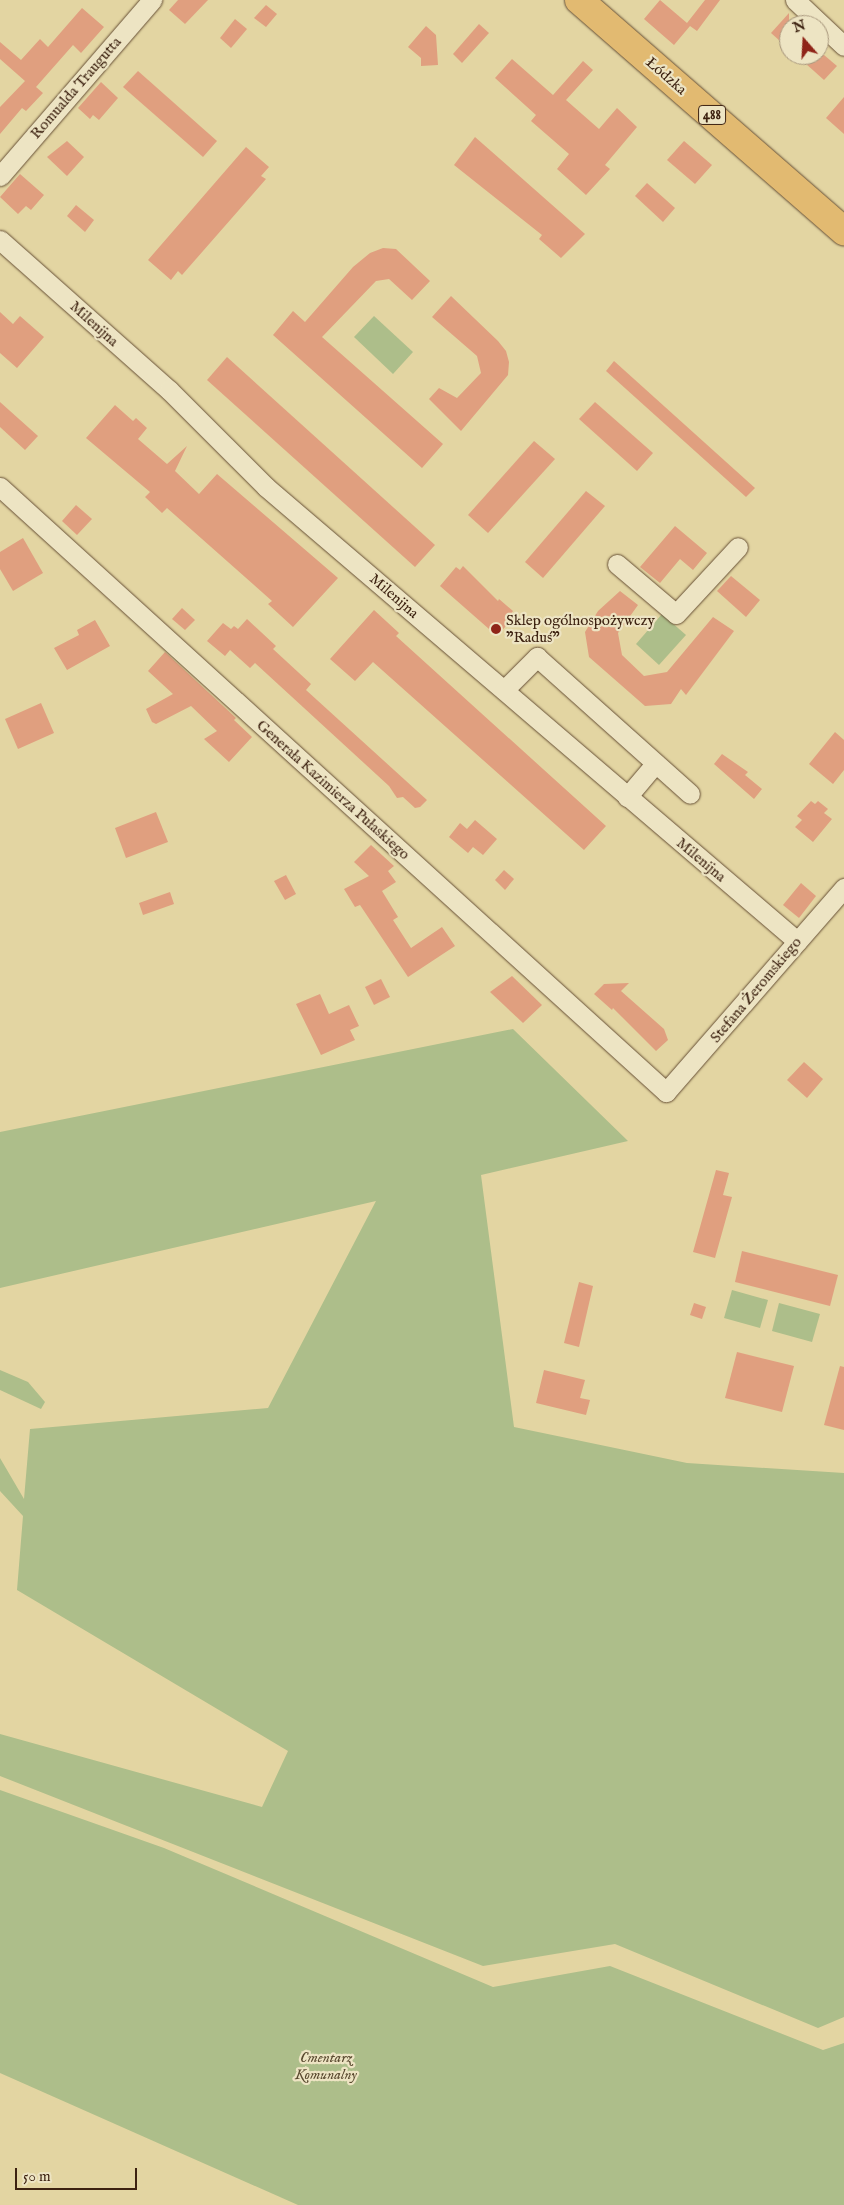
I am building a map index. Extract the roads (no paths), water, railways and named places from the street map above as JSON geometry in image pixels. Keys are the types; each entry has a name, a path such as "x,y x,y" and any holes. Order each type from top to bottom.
{"main road":[{"name":"Łódzka","path":"579,0 844,231"}],"street":[{"name":"Romualda Traugutta","path":"0,176 152,0"},
{"path":"795,0 844,46"},
{"name":"Milenijna","path":"0,240 169,390 266,487 797,941"},
{"name":"Generała Kazimierza Pułaskiego","path":"0,487 666,1092"},
{"path":"617,564 676,614 738,546"},
{"path":"504,690 537,657 690,794"},
{"path":"627,797 655,764"},
{"name":"Stefana Żeromskiego","path":"666,1092 844,888"}],"place":[{"name":"Sklep ogólnospożywczy \"Raduś\"","path":"496,629"}],"park label":[{"name":"Cmentarz Komunalny","path":"326,2066"}]}
